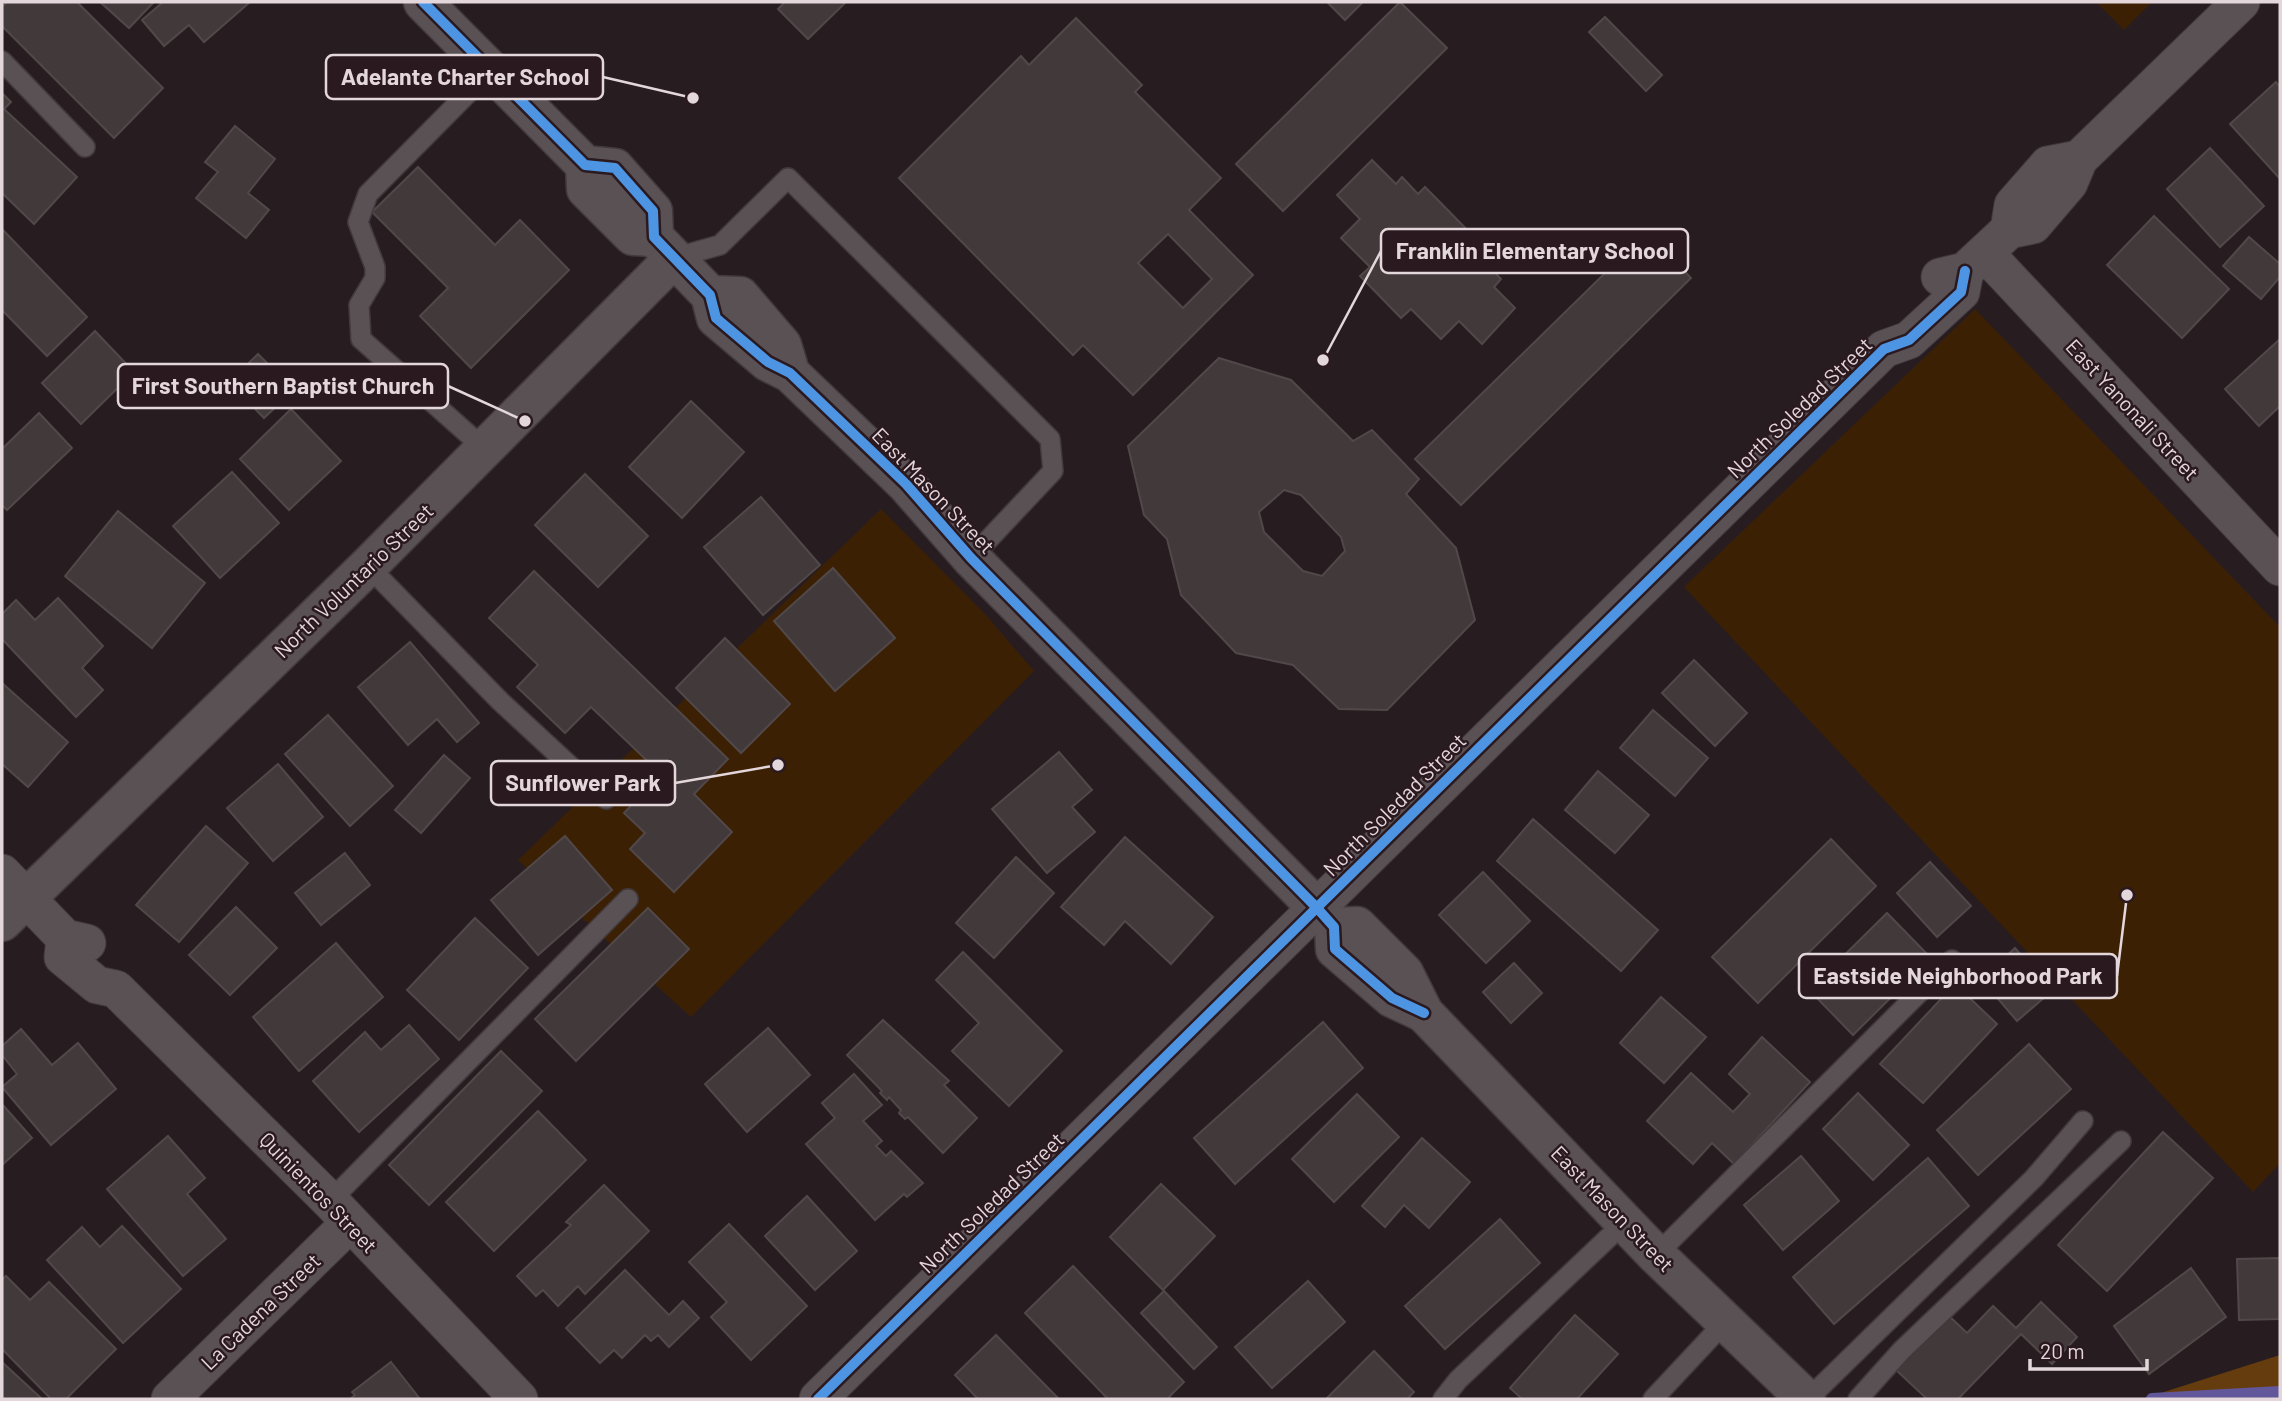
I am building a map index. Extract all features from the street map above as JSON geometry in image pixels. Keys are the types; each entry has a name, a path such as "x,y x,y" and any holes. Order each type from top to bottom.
{"street":[{"name":"East Mason Street","path":"423,2 585,165 586,189 633,236 664,247 709,295 716,318 768,362 790,373 906,484 971,558 1326,918 1335,948 1392,998 1424,1013 1657,1255 1807,1399"},
{"path":"1986,251 2013,205 2048,165 2079,159 2241,2"},
{"name":"North Voluntario Street","path":"11,897 50,872 486,450 664,247"},
{"name":"North Soledad Street","path":"818,1399 1326,918 1363,860 1884,349 1889,323 1942,275 1986,251"},
{"name":"East Yanonali Street","path":"1986,251 2279,562"},
{"name":"Quinientos Street","path":"11,897 65,938 64,957 97,985 116,989 340,1212 519,1399"},
{"name":"La Cadena Street","path":"170,1399 340,1212"}],"lane":[{"path":"2,61 85,147"},
{"path":"486,450 362,339 359,305 375,278 375,267 358,222 368,194 491,70"},
{"path":"664,247 720,245 788,178 1050,439 1053,471 971,558"},
{"path":"369,566 500,701 606,799"},
{"path":"340,1212 628,899"},
{"path":"1657,1255 1952,960"},
{"path":"1807,1399 2034,1178 2083,1121"},
{"path":"1858,1399 1901,1351 2121,1141"},
{"path":"1443,1399 1458,1380 1625,1222"},
{"path":"1653,1399 1726,1321"}],"shaded area":[{"path":"2096,2 2152,2 2124,30"},
{"path":"1975,309 2280,627 2280,1163 2253,1192 1684,587"},
{"path":"881,509 985,614 1034,671 691,1017 518,860"},
{"path":"2280,1355 2280,1399 2142,1399"}],"building":[{"path":"7,2 77,2 163,88 114,138 2,26 2,7"},
{"path":"100,2 154,2 129,28"},
{"path":"163,2 250,2 204,42 189,25 164,46 142,20"},
{"path":"785,2 846,2 808,39 778,9"},
{"path":"1327,2 1363,2 1345,20"},
{"path":"1400,2 1447,48 1283,211 1236,164"},
{"path":"1605,17 1662,75 1646,91 1589,32"},
{"path":"1076,18 1142,85 1135,92 1221,178 1189,210 1253,275 1133,395 1083,345 1073,355 899,178 1021,56 1029,65","holes":["1168,234 1212,279 1183,308 1138,263"]},
{"path":"2276,82 2280,87 2280,179 2230,124"},
{"path":"2,93 11,102 4,109 77,177 34,224 2,193"},
{"path":"235,126 275,159 248,193 269,210 246,238 196,198 218,172 205,162"},
{"path":"2210,148 2264,206 2220,247 2167,189"},
{"path":"1372,160 1396,184 1402,177 1418,194 1425,187 1492,255 1485,262 1501,279 1494,287 1515,308 1482,344 1459,321 1441,339 1411,309 1401,318 1360,276 1370,267 1341,238 1360,219 1337,195"},
{"path":"418,167 495,245 520,220 569,270 471,368 420,316 448,288 372,212"},
{"path":"2154,216 2229,289 2182,338 2107,265"},
{"path":"2,229 87,317 47,356 2,310"},
{"path":"1647,232 1691,278 1461,505 1415,459"},
{"path":"2249,237 2280,264 2280,277 2261,299 2223,266"},
{"path":"95,331 134,372 81,424 42,383"},
{"path":"2280,339 2280,406 2259,426 2225,389"},
{"path":"258,354 294,390 264,418 229,382"},
{"path":"1219,358 1291,380 1353,441 1372,430 1419,479 1406,494 1456,548 1475,620 1387,710 1339,709 1293,665 1236,653 1181,595 1167,539 1144,515 1128,446","holes":["1284,490 1301,495 1341,537 1345,551 1322,576 1303,571 1264,532 1259,512"]},
{"path":"691,401 744,452 682,518 629,467"},
{"path":"291,409 341,461 289,510 240,459"},
{"path":"39,413 72,448 7,510 2,505 2,449"},
{"path":"232,472 279,523 220,578 173,526"},
{"path":"585,474 648,536 598,587 535,525"},
{"path":"761,497 820,565 763,615 704,547"},
{"path":"118,511 205,583 152,648 65,576"},
{"path":"833,568 895,638 835,691 774,621"},
{"path":"534,571 728,759 694,794 732,832 674,892 630,849 645,833 624,813 661,774 591,707 565,733 517,687 538,665 489,618"},
{"path":"58,598 103,646 82,668 103,690 76,717 2,639 2,614 16,600 35,620"},
{"path":"725,638 790,704 741,753 676,688"},
{"path":"410,642 479,723 457,742 437,719 408,745 358,687"},
{"path":"1694,660 1747,713 1715,746 1662,693"},
{"path":"2,683 68,742 28,787 2,764"},
{"path":"1653,710 1708,758 1675,796 1620,748"},
{"path":"328,715 393,786 350,826 285,754"},
{"path":"1059,752 1092,790 1072,807 1095,832 1047,873 992,809"},
{"path":"444,755 470,778 421,833 395,810"},
{"path":"278,764 323,817 273,861 227,808"},
{"path":"1598,771 1649,815 1615,853 1565,810"},
{"path":"1533,819 1658,930 1621,971 1497,861"},
{"path":"206,826 248,863 179,942 136,905"},
{"path":"565,836 612,890 538,955 491,900"},
{"path":"1125,837 1213,917 1171,964 1125,921 1104,945 1061,907"},
{"path":"1831,839 1876,886 1758,1003 1712,957"},
{"path":"345,853 370,885 321,925 295,893"},
{"path":"1016,857 1054,893 994,958 956,923"},
{"path":"1930,862 1971,906 1937,937 1897,893"},
{"path":"1483,872 1530,921 1486,963 1439,915"},
{"path":"236,907 277,948 230,995 189,955"},
{"path":"648,908 689,949 576,1061 535,1019"},
{"path":"1887,913 1931,958 1853,1035 1809,990"},
{"path":"475,918 528,968 459,1040 407,990"},
{"path":"336,943 383,997 299,1071 253,1017"},
{"path":"2015,948 2052,991 2017,1021 1981,979"},
{"path":"963,952 1062,1051 1009,1106 952,1051 979,1023 936,980"},
{"path":"1514,963 1542,993 1511,1023 1483,992"},
{"path":"1955,984 1997,1024 1923,1103 1880,1064"},
{"path":"1661,997 1706,1037 1664,1083 1620,1043"},
{"path":"883,1020 949,1081 944,1085 977,1118 943,1153 908,1117 905,1119 899,1113 901,1110 889,1097 887,1100 880,1093 882,1091 847,1055"},
{"path":"1323,1022 1363,1068 1235,1184 1194,1138"},
{"path":"409,1025 439,1059 359,1132 313,1081 365,1032 381,1050"},
{"path":"768,1028 810,1075 747,1132 705,1084"},
{"path":"21,1029 52,1065 78,1043 116,1089 51,1145 2,1087 17,1074 2,1055 2,1046"},
{"path":"1762,1037 1810,1082 1734,1164 1712,1143 1693,1164 1647,1121 1691,1073 1733,1112 1750,1094 1729,1074"},
{"path":"2029,1044 2071,1089 1978,1175 1937,1130"},
{"path":"501,1051 542,1091 429,1205 389,1165"},
{"path":"854,1074 882,1105 863,1121 882,1141 876,1146 886,1156 891,1151 923,1183 907,1197 904,1194 875,1220 806,1144 835,1118 822,1103"},
{"path":"1858,1093 1909,1145 1873,1180 1823,1129"},
{"path":"1357,1094 1399,1137 1334,1202 1292,1159"},
{"path":"2,1104 32,1138 2,1165"},
{"path":"538,1111 586,1160 494,1251 446,1202"},
{"path":"2163,1132 2213,1178 2107,1291 2058,1245"},
{"path":"168,1136 205,1178 187,1194 226,1239 183,1276 107,1189"},
{"path":"1422,1138 1470,1182 1429,1228 1404,1205 1385,1227 1362,1206"},
{"path":"1801,1156 1839,1201 1783,1250 1744,1205"},
{"path":"1928,1158 1969,1206 1834,1324 1793,1277"},
{"path":"1161,1184 1215,1236 1163,1290 1110,1237"},
{"path":"604,1185 649,1231 585,1294 578,1286 558,1306 543,1290 536,1296 517,1276 571,1225 566,1222"},
{"path":"807,1196 857,1251 815,1290 765,1236"},
{"path":"1500,1219 1540,1263 1445,1349 1405,1306"},
{"path":"729,1224 807,1306 751,1360 711,1317 727,1302 689,1262"},
{"path":"122,1226 181,1289 123,1343 47,1260 82,1227 100,1247"},
{"path":"2280,1258 2280,1319 2239,1320 2237,1259"},
{"path":"1073,1266 1184,1382 1169,1397 1171,1399 1108,1399 1025,1313"},
{"path":"2191,1268 2226,1317 2149,1374 2114,1326"},
{"path":"625,1270 669,1315 683,1301 699,1318 669,1347 658,1335 651,1341 645,1335 622,1358 614,1350 600,1363 566,1328"},
{"path":"6,1276 30,1300 49,1282 116,1349 66,1399 51,1399 2,1349 2,1280"},
{"path":"1308,1281 1345,1322 1272,1388 1235,1347"},
{"path":"1164,1291 1217,1347 1194,1369 1141,1313"},
{"path":"2041,1302 2077,1337 2052,1364 2021,1334 1958,1399 1927,1399 1896,1370 1948,1315 1967,1333 1993,1306 2016,1328"},
{"path":"1575,1315 1618,1354 1577,1399 1522,1399 1510,1388"},
{"path":"996,1335 1057,1399 978,1399 955,1375"},
{"path":"1374,1351 1414,1392 1407,1399 1326,1399"},
{"path":"2,1362 42,1399 2,1399"},
{"path":"391,1362 420,1399 350,1399 355,1395 352,1392"}],"waterway":[{"path":"2152,1399 2280,1392"}],"cycle path":[{"path":"423,2 585,165 615,168 653,211 654,237 710,295 716,318 768,362 790,373 906,484 971,558 1317,908 1334,927 1335,949 1392,998 1424,1013"},
{"path":"818,1399 1884,349 1909,340 1961,292 1965,271"}],"place":[{"name":"Adelante Charter School","path":"693,98"},
{"name":"Franklin Elementary School","path":"1323,360"},
{"name":"First Southern Baptist Church","path":"525,421"},
{"name":"Sunflower Park","path":"778,765"},
{"name":"Eastside Neighborhood Park","path":"2127,895"}]}
